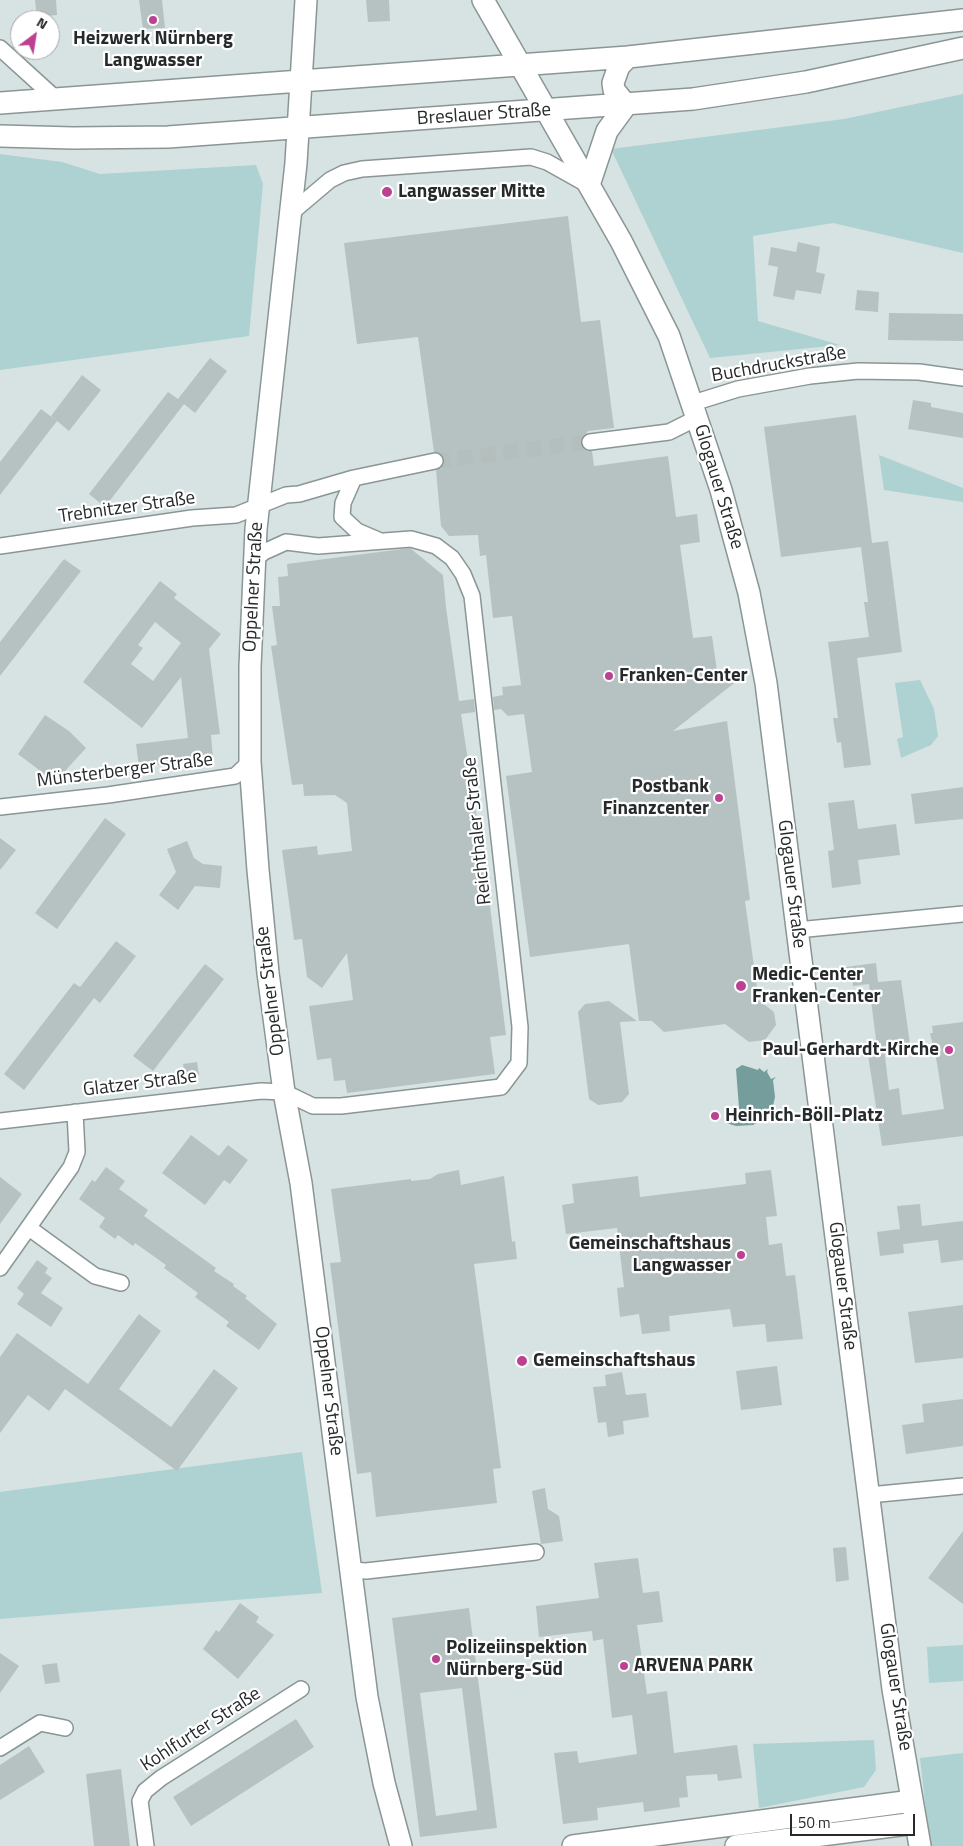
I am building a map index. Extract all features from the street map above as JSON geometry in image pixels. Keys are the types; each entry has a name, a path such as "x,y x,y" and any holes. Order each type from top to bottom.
{"street":[{"name":"Oppelner Straße","path":"306,0 298,128 254,560 250,667 250,762 261,906 284,1092 301,1183 371,1723 400,1846"},
{"name":"Glogauer Straße","path":"483,0 589,185 658,313 675,349 738,548 758,636 894,1689 920,1846"},
{"path":"0,103 628,56 963,20"},
{"path":"0,48 55,98"},
{"name":"Breslauer Straße","path":"0,136 131,138 546,111 693,99 783,87 963,48"},
{"path":"290,214 330,180 344,172 362,168 530,157 547,162 589,185 602,141 626,105 614,90 613,83 619,66 628,56"},
{"name":"Buchdruckstraße","path":"590,442 670,432 695,410 738,389 810,376 858,371 919,372 963,378"},
{"name":"Trebnitzer Straße","path":"0,546 192,518 236,515 286,495 310,492 354,478 435,461"},
{"path":"354,478 343,503 342,517 357,531 379,541"},
{"name":"Reichthaler Straße","path":"254,560 264,552 286,542 318,546 411,538 436,546 452,558 463,574 472,596 520,1026 519,1063 501,1087 324,1108 303,1102 284,1092"},
{"name":"Münsterberger Straße","path":"0,807 235,776 250,762"},
{"path":"797,930 963,914"},
{"name":"Glatzer Straße","path":"0,1121 238,1092 284,1092"},
{"path":"0,1268 71,1168 77,1152 75,1112"},
{"path":"29,1228 95,1276 121,1283"},
{"path":"869,1495 963,1486"},
{"path":"350,1570 374,1570 536,1552"},
{"name":"Kohlfurter Straße","path":"146,1846 140,1801 145,1791 161,1778 301,1689"},
{"path":"0,1748 40,1723 65,1728"},
{"path":"573,1846 912,1801"},
{"path":"736,1846 916,1823"}],"shaded area":[{"path":"963,94 963,253 833,223 753,236 758,321 840,345 710,358 611,149 844,119"},
{"path":"0,154 62,162 100,174 256,165 263,184 249,336 0,370"},
{"path":"879,455 963,488 963,502 884,490"},
{"path":"920,680 934,709 938,736 931,745 901,758 897,739 903,737 895,683"},
{"path":"742,1065 758,1070 759,1068 764,1072 768,1069 767,1072 771,1079 776,1077 773,1080 775,1097 773,1106 764,1119 753,1125 736,1126 726,1123 740,1121 736,1069"},
{"path":"302,1452 322,1593 0,1619 0,1492"},
{"path":"963,1645 963,1681 929,1683 927,1647"},
{"path":"874,1740 876,1770 864,1787 759,1808 753,1744"},
{"path":"963,1753 963,1846 930,1846 920,1758"}],"building":[{"path":"35,0 56,0 57,10 36,10"},
{"name":"Heizwerk Nürnberg Langwasser","path":"139,0 162,0 165,28 143,29"},
{"path":"366,0 389,0 390,21 368,22"},
{"name":"Franken-Center","path":"568,216 581,322 600,320 614,428 588,431 582,438 581,444 586,450 592,451 594,466 668,456 676,517 697,514 700,542 680,545 693,638 712,636 717,671 730,672 742,677 673,731 727,721 750,900 745,901 757,988 752,995 774,1012 776,1025 765,1040 749,1042 725,1024 664,1032 652,1021 639,1021 629,944 530,957 506,776 532,772 524,714 508,716 501,709 494,710 493,697 503,695 502,687 521,685 512,616 493,618 486,555 480,556 478,535 449,536 441,526 436,470 442,468 444,460 442,454 434,452 418,337 357,344 344,243"},
{"path":"798,242 820,247 816,272 825,274 821,294 796,290 794,300 773,296 778,267 768,265 771,247 796,252"},
{"path":"857,290 879,292 878,312 855,310"},
{"path":"889,313 963,314 963,341 888,340"},
{"path":"210,358 227,371 195,413 184,404 105,507 89,494 168,392 178,399"},
{"path":"82,375 101,390 69,431 51,416"},
{"path":"913,400 931,403 931,407 963,413 963,438 908,429"},
{"path":"41,409 57,421 0,495 0,462"},
{"path":"856,415 872,543 888,541 902,652 857,658 871,765 844,768 841,742 837,743 833,718 838,718 828,642 869,637 864,602 868,602 861,547 781,557 764,427"},
{"path":"410,548 443,575 459,701 474,699 475,712 461,714 490,906 506,1035 490,1037 495,1074 347,1093 345,1080 334,1081 331,1058 317,1060 309,1006 353,1000 347,953 322,988 307,977 302,939 294,940 282,850 317,846 318,855 352,851 347,803 335,795 304,796 303,784 292,785 271,646 277,645 272,606 280,606 278,577 288,576 287,564"},
{"path":"64,559 81,571 0,676 0,642"},
{"path":"160,581 177,594 174,598 221,634 209,649 220,734 211,735 213,758 139,767 136,744 188,738 181,677 142,728 83,682","holes":["155,622 181,643 153,681 131,664 143,648 138,645"]},
{"path":"45,715 69,731 86,748 55,782 18,754"},
{"path":"963,787 963,819 915,824 911,794"},
{"path":"854,800 858,829 896,824 900,855 858,860 861,884 832,888 828,851 834,850 828,803"},
{"path":"105,818 126,834 57,929 35,913"},
{"path":"0,838 16,850 0,870"},
{"path":"187,841 194,858 203,864 222,866 220,888 195,886 178,910 159,895 176,872 167,849"},
{"path":"116,941 136,956 100,1003 94,998 24,1090 4,1074 74,983 80,987"},
{"path":"876,963 878,982 901,980 910,1044 884,1048 889,1090 899,1088 902,1115 944,1109 930,1033 933,1033 932,1026 963,1022 963,1136 882,1146 866,1042 876,1040 869,984 853,986 852,979 840,981 838,968"},
{"path":"205,964 224,979 153,1071 133,1056"},
{"path":"609,1001 637,1021 620,1022 629,1094 622,1102 598,1105 589,1099 578,1012 585,1004"},
{"path":"197,1062 199,1075 185,1077 183,1064"},
{"path":"191,1135 219,1156 228,1145 248,1160 230,1184 224,1180 205,1205 162,1173"},
{"path":"106,1167 125,1181 119,1189 148,1210 144,1216 216,1268 214,1271 234,1284 233,1286 247,1296 245,1298 277,1324 259,1350 226,1326 229,1322 195,1297 198,1293 164,1268 166,1265 135,1243 133,1246 118,1235 115,1239 99,1227 105,1218 79,1199 92,1180 95,1182"},
{"path":"459,1170 461,1185 504,1176 512,1242 515,1241 517,1259 474,1264 501,1468 493,1469 497,1503 376,1517 371,1472 357,1474 330,1263 341,1262 331,1189 411,1179 411,1181 430,1179 438,1174"},
{"name":"Gemeinschaftshaus Langwasser","path":"771,1170 777,1216 766,1217 769,1245 782,1243 786,1276 795,1275 803,1339 767,1342 765,1324 733,1327 730,1309 669,1316 670,1331 642,1334 639,1314 620,1317 617,1288 624,1287 617,1228 566,1234 562,1205 574,1203 572,1184 638,1176 640,1197 746,1184 745,1173"},
{"path":"0,1177 22,1194 0,1224"},
{"path":"920,1204 922,1226 963,1221 963,1260 941,1263 938,1240 903,1244 904,1253 880,1256 877,1232 900,1229 897,1206"},
{"path":"37,1260 48,1268 45,1273 52,1278 41,1293 63,1308 51,1327 17,1304 24,1294 17,1288"},
{"path":"963,1305 963,1358 915,1363 908,1312"},
{"path":"139,1314 161,1331 119,1389 171,1427 214,1369 238,1388 177,1471 65,1389 49,1411 28,1395 0,1433 0,1357 17,1333 88,1384"},
{"path":"777,1366 782,1405 741,1410 736,1371"},
{"path":"622,1372 626,1395 646,1393 649,1417 623,1421 624,1434 608,1437 606,1422 598,1423 593,1387 606,1386 605,1375"},
{"path":"963,1399 963,1446 906,1454 902,1425 924,1422 922,1404"},
{"path":"545,1488 548,1509 559,1516 563,1541 541,1544 532,1491"},
{"path":"963,1531 963,1604 928,1578"},
{"path":"846,1547 849,1580 836,1582 833,1548"},
{"name":"ARVENA PARK","path":"638,1558 643,1593 659,1591 663,1622 637,1625 647,1694 667,1691 674,1753 737,1745 742,1778 718,1781 717,1774 686,1776 688,1797 679,1798 680,1807 644,1812 643,1802 597,1808 598,1820 563,1824 554,1753 577,1751 579,1763 637,1754 632,1715 612,1718 603,1639 593,1641 592,1631 539,1637 536,1606 599,1598 594,1563"},
{"path":"240,1603 259,1617 256,1622 274,1635 238,1679 203,1649 216,1630 219,1632"},
{"path":"469,1608 497,1828 420,1837 392,1618","holes":["462,1688 477,1810 436,1816 420,1693"]},
{"path":"0,1653 19,1666 0,1693"},
{"path":"57,1663 60,1682 45,1684 42,1665"},
{"path":"296,1719 314,1747 191,1826 173,1797"},
{"path":"29,1746 45,1772 0,1800 0,1765"},
{"path":"121,1769 130,1846 94,1846 86,1774"}],"tunnel":[{"path":"435,461 590,442"}],"place":[{"name":"Heizwerk Nürnberg Langwasser","path":"153,20"},
{"name":"Langwasser Mitte","path":"387,192"},
{"name":"Franken-Center","path":"609,676"},
{"name":"Postbank Finanzcenter","path":"719,798"},
{"name":"Medic-Center Franken-Center","path":"741,986"},
{"name":"Paul-Gerhardt-Kirche","path":"949,1050"},
{"name":"Heinrich-Böll-Platz","path":"715,1116"},
{"name":"Gemeinschaftshaus Langwasser","path":"741,1255"},
{"name":"Gemeinschaftshaus","path":"522,1361"},
{"name":"Polizeiinspektion Nürnberg-Süd","path":"436,1659"},
{"name":"ARVENA PARK","path":"624,1666"}]}
